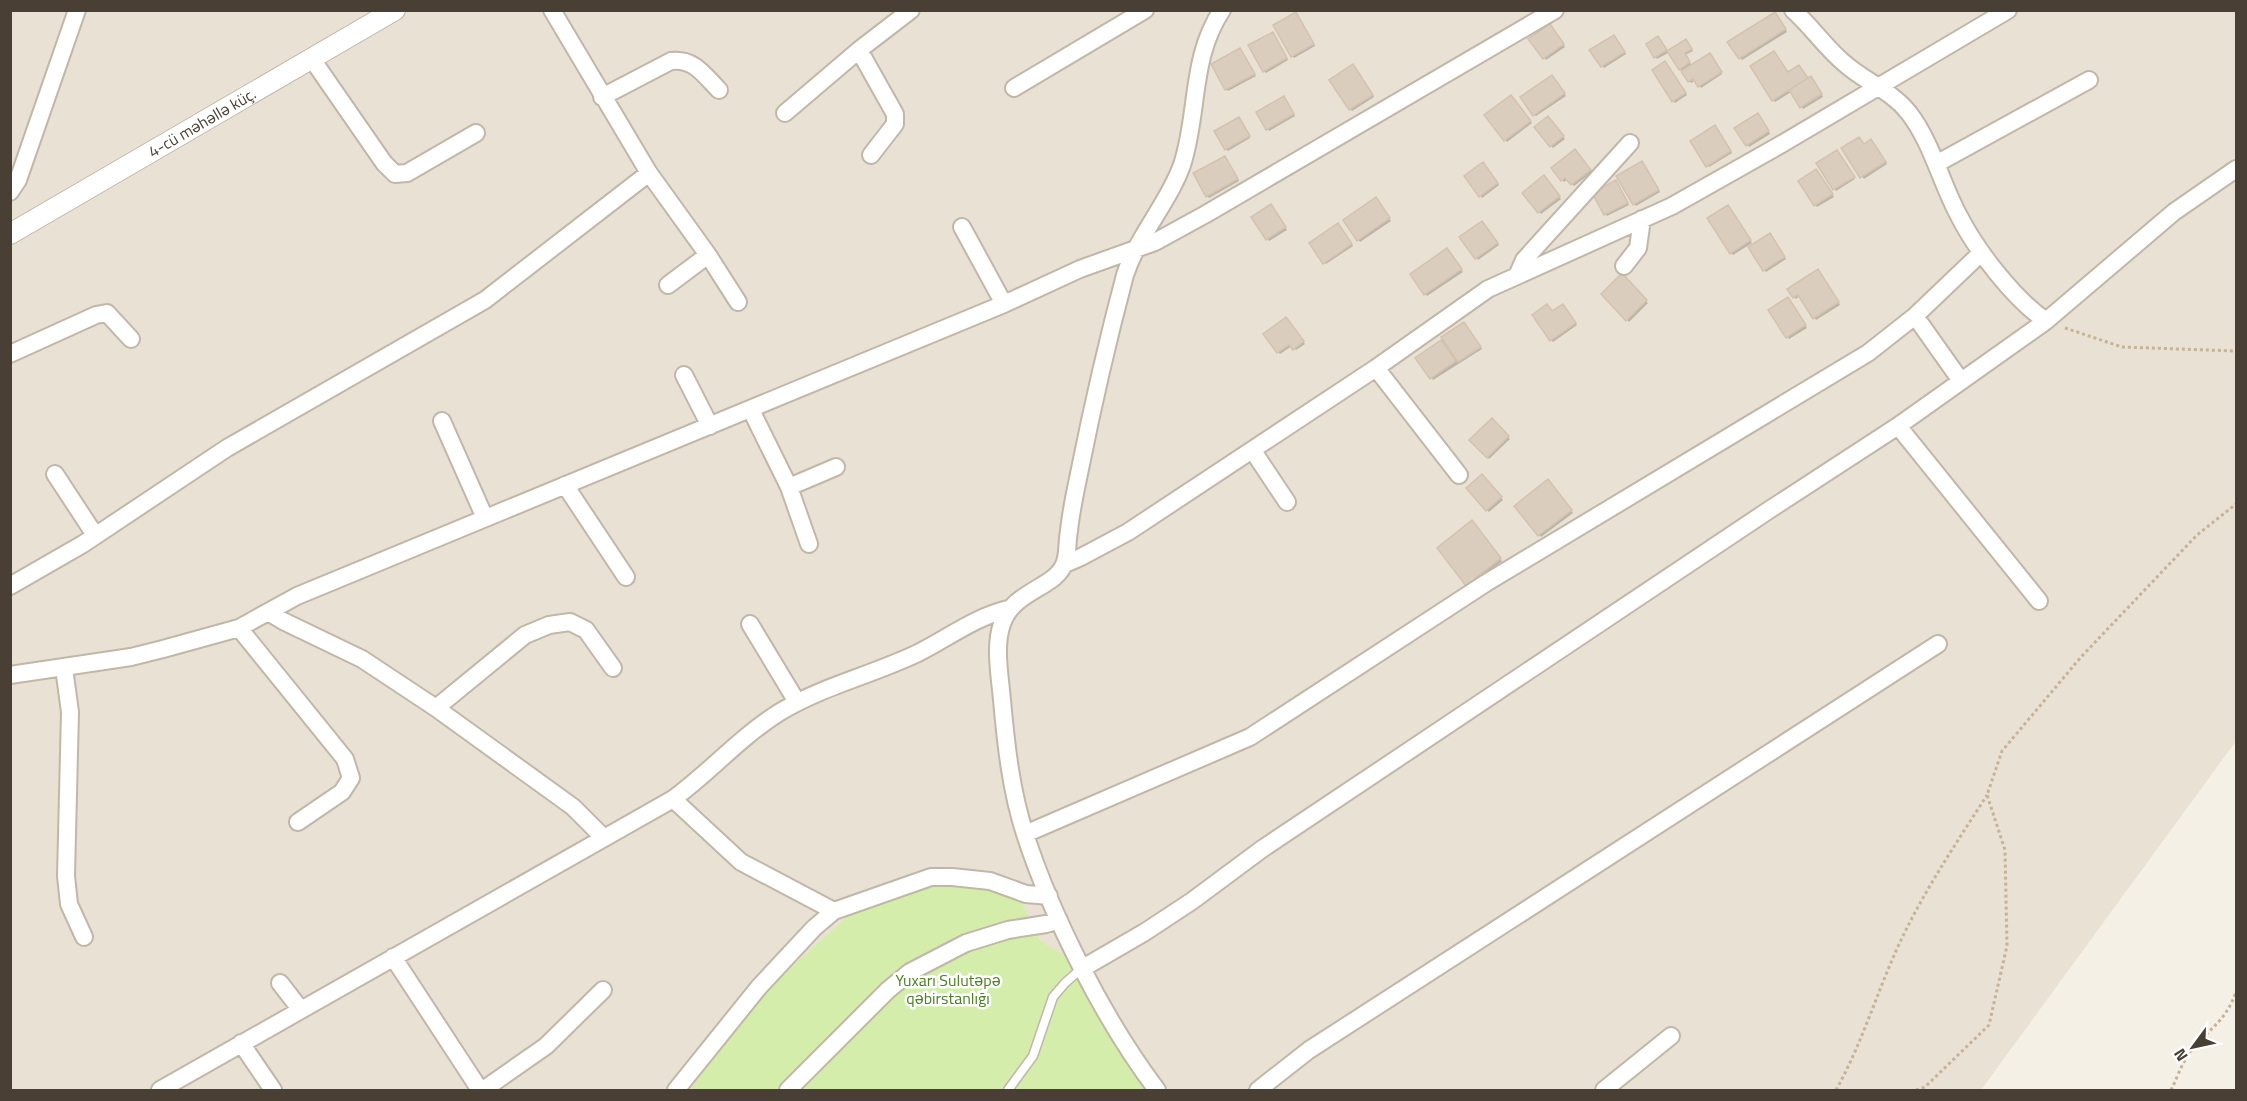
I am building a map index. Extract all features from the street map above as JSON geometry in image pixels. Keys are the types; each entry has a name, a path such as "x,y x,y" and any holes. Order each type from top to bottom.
{"street":[{"path":"10,192 18,180 77,10"},
{"name":"4-cü məhəllə küç.","path":"10,234 312,59 375,16 395,10"},
{"path":"552,10 649,172 738,302"},
{"path":"785,113 859,50 911,10"},
{"path":"1014,88 1145,10"},
{"path":"1065,564 1083,453 1117,306 1135,250 1182,164 1188,140 1200,60 1206,40 1222,10"},
{"path":"10,675 131,657 239,628 297,596 751,410 1004,304 1080,269 1135,250 1175,232 1555,10"},
{"path":"1794,10 1828,50 1860,76 1893,96 1909,114 1936,164 1959,217 1981,253 2032,311 2046,321"},
{"path":"160,1090 673,799 752,731 797,702 836,684 885,668 983,617 1008,609 1046,583 1065,564 1128,532 1253,451 1479,295 1672,206 2008,10"},
{"path":"859,50 895,114 895,124 871,155"},
{"path":"312,59 384,163 395,174 407,174 476,133"},
{"path":"602,97 671,61 682,59 693,63 719,90"},
{"path":"1936,164 2088,80"},
{"path":"1517,276 1519,268 1530,253 1630,144"},
{"path":"1083,968 1146,932 1262,849 1898,426 2046,321 2174,212 2236,169"},
{"path":"10,586 95,535 227,448 485,300 649,172"},
{"path":"1624,266 1638,248 1642,219"},
{"path":"962,227 1004,304"},
{"path":"1025,834 1250,737 1486,583 1868,353 1916,316 1981,253"},
{"path":"668,285 708,255"},
{"path":"10,354 96,315 107,313 131,339"},
{"path":"1916,316 1961,381"},
{"path":"1376,368 1460,475"},
{"path":"684,375 710,426"},
{"path":"751,410 789,487 809,544"},
{"path":"442,421 484,518"},
{"path":"1898,426 2038,601"},
{"path":"1253,451 1287,502"},
{"path":"789,487 836,467"},
{"path":"55,474 95,535"},
{"path":"565,485 626,577"},
{"path":"1008,609 1001,626 999,641 1002,692 1010,768 1025,834 1059,920 1083,968 1114,1025 1157,1090"},
{"path":"268,612 362,659 436,708 573,807 603,837"},
{"path":"436,708 525,635 549,625 570,622 586,630 614,668"},
{"path":"750,624 797,702"},
{"path":"239,628 345,759 351,778 342,792 298,822"},
{"path":"1257,1090 1309,1050 1938,644"},
{"path":"64,668 70,711 66,876 69,904 84,937"},
{"path":"673,799 741,862 834,911"},
{"path":"676,1090 759,987 814,928 834,911 931,878 952,877 990,881 1026,894 1049,896"},
{"path":"788,1090 888,990 910,972 966,944 1008,930 1059,920"},
{"path":"393,957 482,1090 546,1046 603,990"},
{"path":"280,983 301,1010"},
{"path":"1604,1090 1671,1036"},
{"path":"241,1043 273,1090"}],"lane":[{"path":"1008,1090 1033,1056 1053,997 1065,982 1083,968"}],"path":[{"path":"2046,321 2122,347 2236,351"},
{"path":"1836,1090 1853,1060 1902,939 1933,880 1987,795 2002,751 2081,657 2197,535 2236,504"},
{"path":"1916,1090 1925,1088 1989,1025 2007,946 2005,850 1987,795"},
{"path":"2171,1090 2190,1053 2218,1024 2232,1005 2236,992"}],"shaded area":[{"path":"10,11 2236,11 2236,741 1981,1090 11,1090"}],"green space":[{"name":"Yuxarı Sulutəpə qəbirstanlığı","path":"929,885 977,886 1021,901 1039,940 1071,960 1087,999 1146,1090 690,1090 764,992 848,916"}],"building":[{"path":"1296,12 1314,44 1291,57 1273,25"},
{"path":"1775,12 1786,29 1739,59 1727,42"},
{"path":"1550,24 1564,44 1543,59 1528,39"},
{"path":"1273,32 1287,58 1263,72 1248,45"},
{"path":"1614,35 1625,52 1601,67 1589,50"},
{"path":"1658,36 1667,50 1654,58 1646,44"},
{"path":"1686,39 1692,49 1685,53 1690,62 1679,70 1667,51"},
{"path":"1240,48 1255,74 1225,90 1211,64"},
{"path":"1774,51 1788,72 1799,65 1808,78 1772,101 1750,66"},
{"path":"1710,53 1722,72 1698,87 1693,79 1688,82 1681,71"},
{"path":"1665,61 1686,93 1672,102 1652,70"},
{"path":"1353,64 1373,95 1349,110 1329,80"},
{"path":"1552,75 1565,93 1533,116 1520,97"},
{"path":"1811,76 1822,94 1800,108 1789,90"},
{"path":"1511,95 1531,121 1504,141 1484,115"},
{"path":"1284,96 1294,114 1266,130 1256,112"},
{"path":"1758,113 1769,131 1746,146 1734,128"},
{"path":"1548,116 1564,136 1550,147 1534,127"},
{"path":"1239,117 1250,136 1225,150 1214,131"},
{"path":"1715,125 1731,151 1706,167 1690,141"},
{"path":"1859,137 1864,144 1871,139 1886,162 1860,178 1841,148"},
{"path":"1575,149 1591,170 1571,185 1565,178 1561,181 1551,168"},
{"path":"1837,150 1855,177 1833,190 1816,163"},
{"path":"1225,156 1238,179 1206,197 1193,173"},
{"path":"1642,161 1659,190 1633,205 1616,176"},
{"path":"1483,162 1498,183 1479,197 1464,176"},
{"path":"1816,169 1833,194 1814,206 1798,181"},
{"path":"1544,175 1560,196 1538,213 1522,193"},
{"path":"1616,180 1628,203 1604,215 1592,193"},
{"path":"1376,197 1390,218 1357,241 1343,220"},
{"path":"1271,204 1286,227 1266,240 1251,217"},
{"path":"1728,205 1751,240 1730,254 1707,218"},
{"path":"1482,221 1498,243 1475,259 1459,237"},
{"path":"1338,223 1352,244 1323,264 1309,243"},
{"path":"1770,233 1785,257 1763,271 1748,247"},
{"path":"1447,248 1462,269 1424,295 1410,274"},
{"path":"1818,269 1839,302 1813,319 1798,295 1793,298 1787,289"},
{"path":"1622,273 1647,300 1626,321 1601,294"},
{"path":"1788,297 1806,325 1786,338 1768,310"},
{"path":"1547,304 1552,311 1563,304 1576,323 1550,341 1532,315"},
{"path":"1286,317 1304,341 1293,350 1289,345 1277,353 1263,334"},
{"path":"1464,322 1481,347 1458,362 1441,337"},
{"path":"1441,340 1456,361 1430,379 1415,358"},
{"path":"1492,418 1509,436 1487,458 1469,440"},
{"path":"1482,474 1502,497 1486,511 1466,488"},
{"path":"1548,479 1572,510 1538,536 1514,506"},
{"path":"1472,520 1501,558 1466,586 1437,548"}]}
